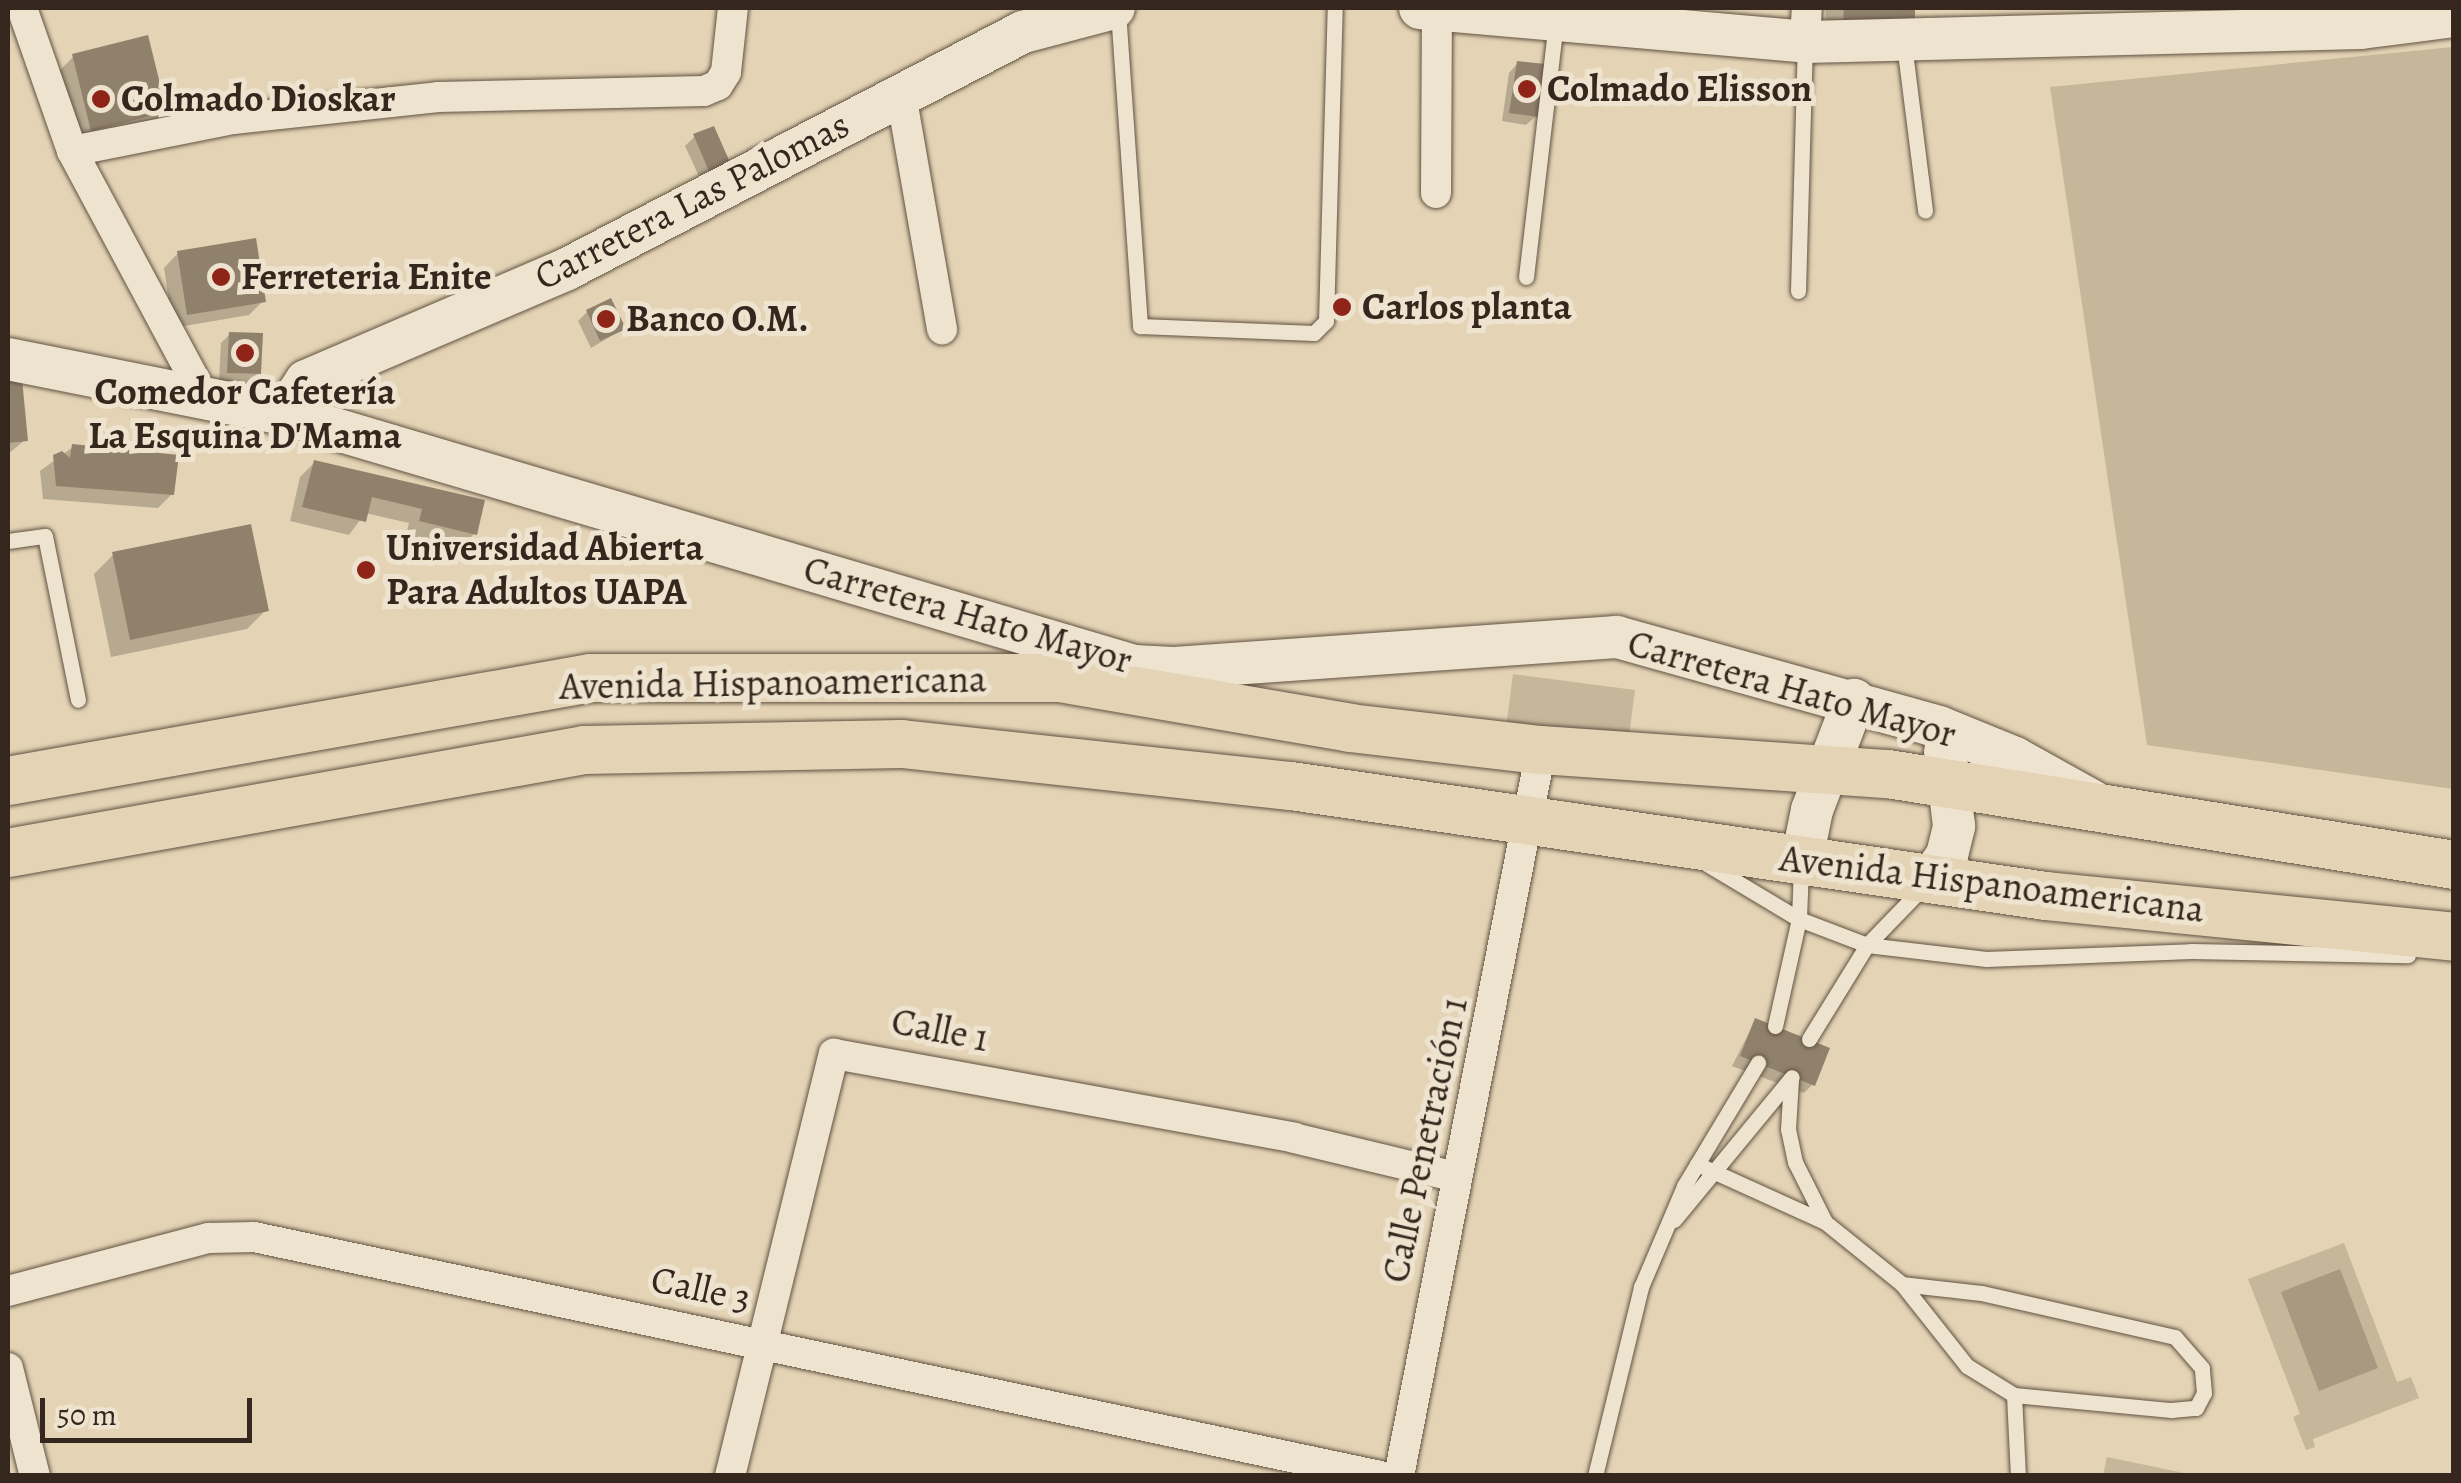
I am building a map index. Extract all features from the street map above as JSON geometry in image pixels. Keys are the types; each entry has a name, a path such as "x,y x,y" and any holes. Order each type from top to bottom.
{"main road":[{"name":"Avenida Hispanoamericana","path":"8,781 592,678 1058,678 1350,728 1541,750 1827,768 1953,783 2454,865"},
{"name":"Avenida Hispanoamericana","path":"8,853 602,750 902,744 1532,820 1801,864 2444,946"}],"street":[{"path":"22,8 72,151 206,401"},
{"path":"72,151 233,119 438,97 718,86 734,8"},
{"name":"Carretera Las Palomas","path":"284,414 306,381 567,269 1023,32 1116,8"},
{"path":"1436,193 1429,8 1556,23 1806,24 1904,40 2454,16"},
{"path":"902,94 942,329"},
{"name":"Carretera Hato Mayor","path":"8,359 284,414 1134,666 1174,668 1617,637 1854,700 1938,727 2015,758 2103,807"},
{"path":"1801,864 1827,768 1854,700"},
{"path":"1929,881 1947,855 1953,783 1938,727"},
{"path":"1532,820 1541,750"},
{"name":"Calle Penetración 1","path":"1399,1476 1456,1177 1532,820"},
{"name":"Calle 1","path":"730,1476 831,1056 840,1052 1294,1138 1456,1177"},
{"name":"Calle 3","path":"8,1292 231,1234 761,1342 1380,1476"},
{"path":"8,1368 35,1476"}],"lane":[{"path":"1116,8 1140,326 1314,333 1326,321 1334,8"},
{"path":"1526,277 1556,23"},
{"path":"1798,291 1806,24"},
{"path":"1904,40 1926,211"},
{"path":"8,541 45,536 78,700"},
{"path":"1669,842 1799,919 1868,944 1986,959 2191,950 2444,946"},
{"path":"1775,1026 1799,919 1801,864"},
{"path":"1809,1039 1868,944 1929,881"},
{"path":"1595,1476 1641,1286 1698,1164 1758,1064"},
{"path":"1665,1231 1717,1174 1792,1076 1788,1129 1794,1162 1825,1222"},
{"path":"1698,1164 1825,1222 1902,1284 1966,1366 2014,1395 2196,1408 2204,1393 2202,1368 2174,1337 1980,1293 1902,1284"},
{"path":"2014,1395 2018,1476"}],"shaded area":[{"path":"2453,47 2453,789 2147,745 2050,87"},
{"path":"1513,674 1635,690 1628,744 1506,728"},
{"path":"2344,1243 2397,1382 2411,1377 2419,1398 2313,1439 2315,1447 2306,1450 2293,1417 2300,1414 2248,1279"},
{"path":"2340,1269 2378,1368 2319,1391 2281,1292"},
{"path":"2107,1457 2189,1474 2195,1475 2103,1475"}],"building":[{"path":"1844,8 1915,8 1915,23 1843,21"},
{"path":"148,35 167,112 91,131 72,54"},
{"name":"Colmado Elisson","path":"1517,61 1545,64 1538,117 1509,113"},
{"path":"714,126 732,167 711,176 693,134"},
{"name":"Ferreteria Enite","path":"256,238 266,302 187,315 177,251"},
{"name":"Banco O.M.","path":"611,298 626,329 600,341 586,310"},
{"name":"Comedor Cafetería La Esquina D'Mama","path":"229,332 263,333 261,374 227,373"},
{"path":"22,379 28,441 8,443 8,380"},
{"path":"72,444 179,455 174,495 56,486 53,455 62,451 70,458"},
{"path":"314,460 485,500 477,535 419,521 422,509 372,497 366,522 302,507"},
{"path":"251,524 269,611 130,640 112,552"},
{"path":"1755,1018 1830,1048 1815,1086 1740,1056"}],"place":[{"name":"Colmado Elisson","path":"1527,89"},
{"name":"Colmado Dioskar","path":"101,99"},
{"name":"Ferreteria Enite","path":"221,277"},
{"name":"Carlos planta","path":"1342,307"},
{"name":"Banco O.M.","path":"606,319"},
{"name":"Comedor Cafetería La Esquina D'Mama","path":"245,353"},
{"name":"Universidad Abierta Para Adultos UAPA","path":"366,570"}]}
